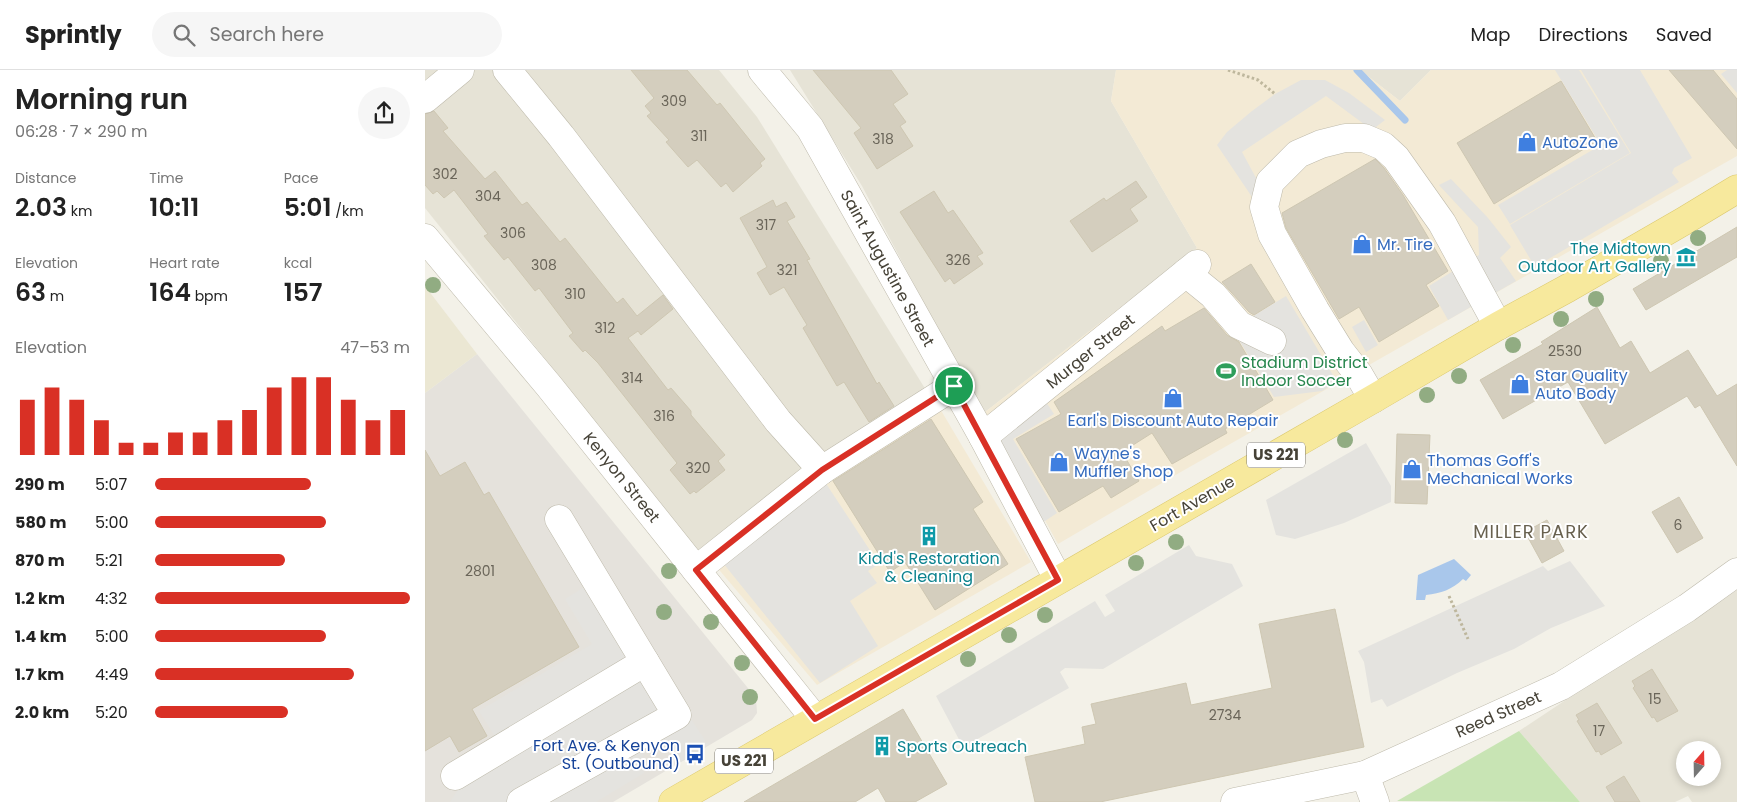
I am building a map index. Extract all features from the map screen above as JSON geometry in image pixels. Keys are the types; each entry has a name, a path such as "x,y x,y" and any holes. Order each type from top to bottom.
{"main road":[{"name":"Fort Avenue","path":"688,798 815,719 1498,326 1684,222 1737,189"}],"street":[{"path":"425,99 460,70"},
{"path":"507,70 567,144 778,421 822,470"},
{"name":"Saint Augustine Street","path":"761,70 810,128 983,437 1058,580"},
{"path":"1373,399 1315,310 1272,234 1263,207 1270,182 1298,154 1321,144 1345,138 1364,138 1383,146 1397,158 1442,223 1498,326"},
{"name":"Kenyon Street","path":"425,238 549,386 815,719"},
{"name":"Murger Street","path":"983,437 1192,269 1239,325 1272,341"},
{"path":"696,570 822,470 954,386"},
{"path":"521,802 677,715 559,519"},
{"name":"Reed Street","path":"1235,802 1365,775 1561,686 1687,608 1737,572"},
{"path":"455,776 645,662"},
{"path":"1365,775 1375,802"}],"path":[{"path":"1228,70 1258,80 1275,94"},
{"path":"1449,596 1468,639"}],"shaded area":[{"path":"425,70 719,70 757,117 929,395 700,553 425,208"},
{"path":"790,70 1116,70 1111,101 1197,248 985,412 926,307 862,186"},
{"path":"1116,70 1360,70 1400,101 1431,70 1737,70 1737,156 1179,473 1058,544 985,412 1197,248 1111,101"},
{"path":"1360,70 1431,70 1400,101"},
{"path":"1555,70 1579,70 1630,153 1510,224 1498,205 1601,145"},
{"path":"1581,70 1640,70 1692,158 1674,168 1672,173 1679,182 1535,267 1510,225 1631,153"},
{"path":"1727,70 1737,70 1737,93 1721,74"},
{"path":"1301,80 1325,80 1349,93 1385,120 1372,130 1326,96 1242,152 1262,189 1252,197 1217,145 1227,132 1252,111 1275,94"},
{"path":"1451,179 1488,218 1511,247 1500,258 1516,281 1448,320 1429,286 1479,255 1478,227 1439,185"},
{"path":"425,286 477,354 425,393"},
{"path":"1286,296 1337,382 1322,391 1274,397 1232,329"},
{"path":"1364,320 1378,345 1366,352 1352,327"},
{"path":"477,354 756,698 757,713 752,720 613,802 425,802 425,393"},
{"path":"1044,399 1054,414 1013,439 1057,513 1042,523 991,435"},
{"path":"939,407 1031,562 817,685 715,565 827,475"},
{"path":"1366,443 1391,486 1391,502 1344,523 1295,539 1276,535 1266,500"},
{"path":"825,482 879,564 868,571 877,583 850,601 878,646 820,683 723,563"},
{"path":"1189,545 1196,556 1232,564 1243,586 1103,669 1065,668 1060,672 1069,688 963,747 936,696 1095,601 1105,617 1115,611 1105,595"},
{"path":"1570,561 1605,606 1551,628 1514,649 1457,673 1387,707 1382,699 1371,703 1364,662 1358,651 1543,566 1548,571"},
{"path":"599,578 708,745 681,762 673,749 654,745 646,750 641,761 644,773 596,802 450,802 494,735 479,711 592,644 565,599"},
{"path":"1737,586 1737,802 1692,802 1688,796 1675,802 1580,802 1519,731"}],"green space":[{"path":"1519,731 1580,802 1397,801"}],"water":[{"path":"1454,559 1471,575 1466,581 1463,579 1455,586 1446,590 1426,595 1425,600 1416,600 1418,575"}],"building":[{"path":"631,70 687,70 717,105 720,103 765,159 760,163 762,166 733,192 726,183 721,187 697,160 688,167 666,142 669,140 647,116 651,113 645,106 654,98"},
{"path":"813,70 891,70 908,94 893,104 906,122 900,126 913,146 877,169 854,133 861,128"},
{"path":"1669,70 1713,70 1737,99 1737,149"},
{"name":"AutoZone","path":"1561,81 1597,141 1494,204 1457,143"},
{"path":"434,111 448,128 443,131 485,179 495,171 522,205 527,202 560,242 565,238 617,303 623,298 637,316 663,295 673,309 641,335 638,331 628,338 668,390 671,388 725,455 718,461 725,470 696,493 694,491 690,494 670,470 677,463 598,363 585,350 583,352 569,336 573,333 539,288 535,291 508,257 504,260 484,236 488,234 454,190 444,198 437,191 433,194 425,185 425,114"},
{"name":"Mr. Tire","path":"1375,159 1384,168 1403,195 1448,271 1426,285 1439,306 1379,342 1359,307 1339,319 1286,228 1282,213"},
{"path":"1136,181 1147,197 1130,209 1138,221 1092,252 1070,221 1104,198 1106,201"},
{"path":"934,191 948,213 953,210 983,253 977,256 983,264 954,284 950,278 945,282 900,212"},
{"path":"773,200 776,207 786,202 795,217 787,221 810,259 807,260 877,384 879,382 894,406 869,422 844,382 837,386 803,328 807,325 784,287 770,295 757,273 767,267 740,218"},
{"path":"1737,227 1737,257 1646,310 1633,289"},
{"path":"1251,264 1275,302 1254,315 1249,312 1222,282"},
{"path":"1597,307 1620,348 1631,341 1650,373 1688,350 1717,396 1737,384 1737,466 1700,405 1695,408 1687,396 1605,444 1568,382 1503,419 1480,380 1543,344 1541,342"},
{"path":"1204,308 1227,335 1239,342 1273,400 1225,429 1227,433 1172,464 1152,433 1122,452 1139,481 1111,498 1103,486 1059,512 1016,439 1061,414 1054,402 1162,326 1165,331"},
{"name":"Kidd's Restoration & Cleaning","path":"931,419 983,502 973,509 1008,564 935,610 905,562 890,572 833,481"},
{"name":"Thomas Goff's Mechanical Works","path":"1397,434 1430,435 1427,504 1395,503"},
{"path":"425,450 440,476 465,462 484,495 489,492 579,647 472,709 487,736 459,752 450,736 425,751"},
{"path":"1679,497 1703,538 1677,553 1652,512"},
{"path":"1547,520 1564,551 1542,563 1525,532"},
{"path":"1335,609 1364,747 1100,802 1035,802 1025,757 1085,744 1082,727 1096,724 1091,704 1186,683 1191,705 1272,688 1259,624"},
{"path":"1652,669 1678,711 1657,722 1654,717 1652,718 1633,688 1635,686 1632,681"},
{"path":"1597,703 1622,743 1601,755 1599,751 1596,752 1577,721 1579,720 1576,715"},
{"name":"Sports Outreach","path":"903,709 947,784 915,802 886,802 878,788 855,802 744,802"},
{"path":"1624,776 1640,802 1615,802 1606,787"}],"waterway":[{"path":"1357,70 1405,120"}],"place":[{"name":"AutoZone","path":"1527,142"},
{"name":"Mr. Tire","path":"1362,244"},
{"name":"The Midtown Outdoor Art Gallery","path":"1686,257"},
{"name":"Stadium District Indoor Soccer","path":"1226,371"},
{"name":"Star Quality Auto Body","path":"1520,384"},
{"name":"Earl's Discount Auto Repair","path":"1173,398"},
{"name":"Wayne's Muffler Shop","path":"1059,462"},
{"name":"Thomas Goff's Mechanical Works","path":"1412,469"},
{"name":"Kidd's Restoration & Cleaning","path":"929,536"},
{"name":"Sports Outreach","path":"882,746"},
{"name":"Fort Ave. & Kenyon St. (Outbound)","path":"695,754"}],"district":[{"name":"MILLER PARK","path":"1531,532"}],"route":[{"path":"954,386 1058,580 815,719 696,570 822,470 954,386"}]}
